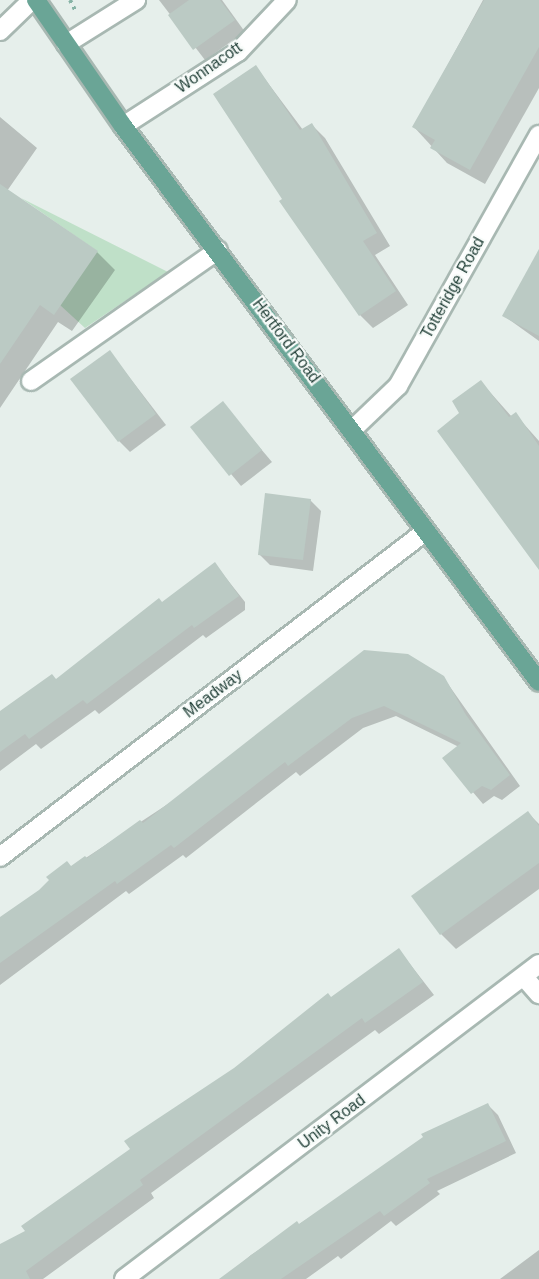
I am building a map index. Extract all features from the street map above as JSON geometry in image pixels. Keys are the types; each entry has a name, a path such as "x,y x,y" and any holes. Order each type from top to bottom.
{"main road":[{"name":"Hertford Road","path":"34,0 123,126 539,682"}],"street":[{"path":"0,31 34,0"},
{"path":"66,44 136,0"},
{"name":"Wonnacott","path":"123,126 238,51 287,0"},
{"name":"Totteridge Road","path":"352,430 398,386 539,135"},
{"path":"31,381 218,250"},
{"name":"Meadway","path":"0,857 426,531"},
{"name":"Unity Road","path":"124,1279 539,964"},
{"path":"524,976 539,994"}],"green space":[{"path":"21,198 168,272 85,328 60,305 97,251"}],"building":[{"path":"189,0 220,0 235,20 193,50 168,15"},
{"path":"484,0 539,0 539,47 470,170 430,148 435,140 412,127"},
{"path":"256,65 300,130 312,123 377,233 363,241 396,291 359,316 279,201 282,199 213,94"},
{"path":"0,184 98,251 54,315 40,305 0,364"},
{"path":"539,249 539,336 502,316"},
{"path":"110,350 156,414 118,442 70,379"},
{"path":"481,380 509,417 516,412 539,446 539,570 437,431 459,413 452,401"},
{"path":"223,401 262,450 229,476 190,427"},
{"path":"265,493 311,499 303,560 258,555"},
{"path":"215,562 239,596 194,628 192,625 87,704 83,700 29,739 25,734 0,752 0,711 52,674 56,679 159,598 162,602"},
{"path":"364,650 408,654 444,676 466,715 510,775 491,790 482,786 471,794 442,758 461,743 384,706 352,718 288,766 285,762 174,848 171,845 117,884 115,881 0,963 0,917 39,890 49,880 46,877 67,861 71,866 85,856 87,858 140,820 143,823"},
{"path":"528,811 539,826 539,863 440,935 411,896"},
{"path":"399,948 423,982 365,1023 362,1018 140,1180 143,1185 26,1271 30,1279 0,1279 0,1244 25,1231 21,1226 130,1149 124,1141 234,1068 328,993 331,997"},
{"path":"488,1103 506,1141 427,1179 430,1183 384,1216 380,1211 281,1279 219,1279 297,1221 299,1224 423,1137 421,1134"}]}
